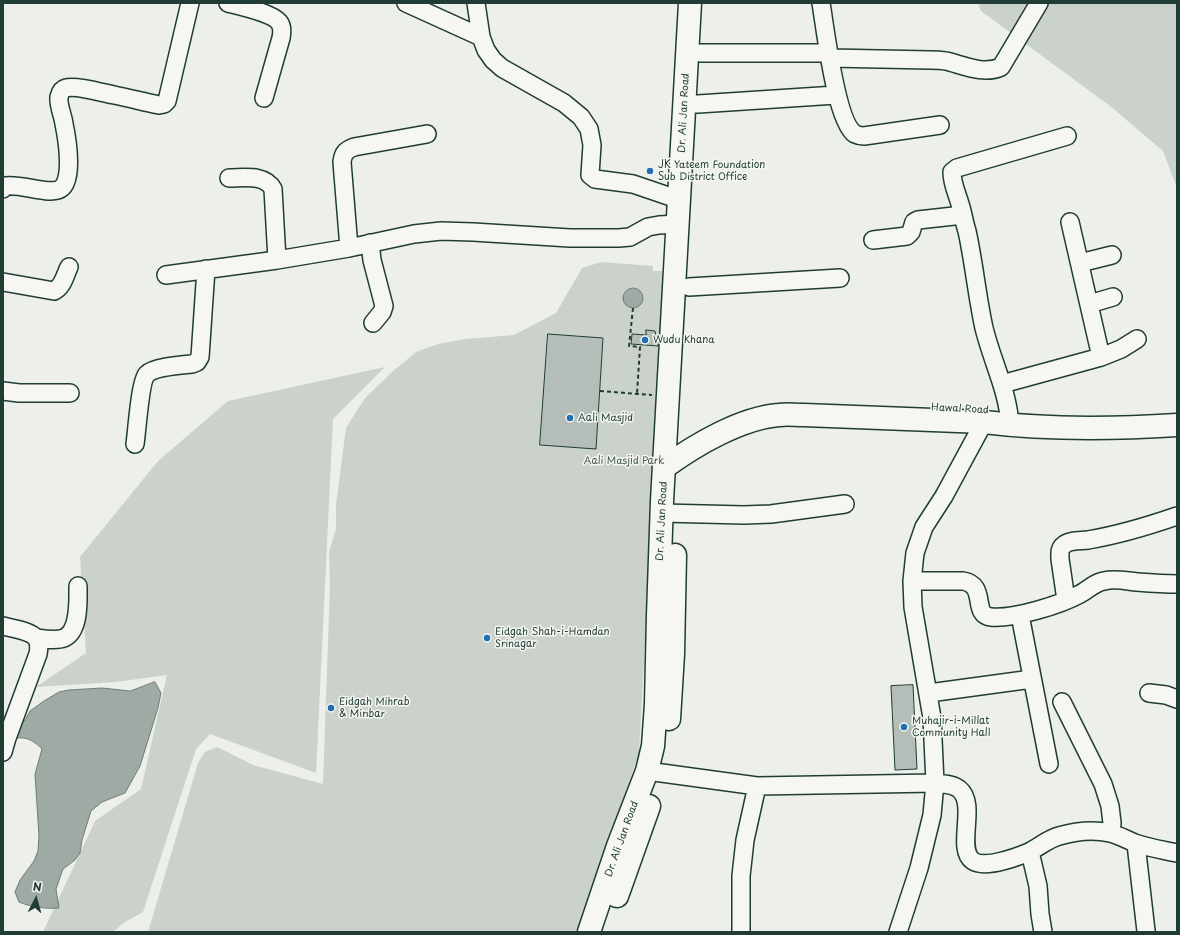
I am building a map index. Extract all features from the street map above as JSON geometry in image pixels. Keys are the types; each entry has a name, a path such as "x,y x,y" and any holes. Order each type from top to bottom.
{"main road":[{"name":"Dr. Ali Jan Road","path":"672,462 669,396 678,361 689,287 691,104 690,3"},
{"name":"Dr. Ali Jan Road","path":"588,932 618,846 667,743 672,688 669,513 678,361 678,224 691,104 700,52 703,3"},
{"name":"Hawal Road","path":"750,421 764,406 771,403 781,402 874,405 1009,418 1159,415 1177,413"},
{"name":"Hawal Road","path":"672,462 715,436 750,421 778,415 804,414 984,422 1009,418 1055,428 1123,428 1177,425"},
{"name":"Dr. Ali Jan Road","path":"604,932 654,772"}],"street":[{"path":"3,189 6,186 14,185 46,190 58,190 64,187 68,178 68,145 59,96 62,90 67,87 106,93 159,105 164,104 167,101 190,3"},
{"path":"228,3 267,15 279,22 282,29 281,38 264,98"},
{"path":"406,3 481,37"},
{"path":"476,3 481,37 492,60 502,68 564,103 581,117 589,129 592,145 590,175 595,179 633,184 680,200"},
{"path":"821,3 836,95 850,128 855,134 864,136 940,124"},
{"path":"700,52 930,60 944,61 979,70 995,69 1000,67 1039,3"},
{"path":"691,104 836,95"},
{"path":"349,248 342,162 343,154 347,150 354,147 427,134"},
{"path":"1009,418 1002,384 984,328 963,215 952,180 952,172 957,168 1067,136"},
{"path":"229,178 257,179 270,183 273,189 277,260"},
{"path":"873,240 907,236 911,232 914,222 918,220 963,215"},
{"path":"1070,222 1101,357"},
{"path":"166,275 277,260 349,248 414,234 473,232 570,238 619,238 630,237 654,226 678,224"},
{"path":"370,244 372,260 384,306 382,312 373,323"},
{"path":"1080,263 1112,255"},
{"path":"3,282 54,291 59,289 69,267"},
{"path":"135,444 142,389 147,374 154,370 192,364 197,362 200,357 206,269"},
{"path":"689,287 840,278"},
{"path":"1089,304 1113,297"},
{"path":"1002,384 1101,357 1121,349 1137,339"},
{"path":"3,391 19,393 70,393"},
{"path":"898,932 919,868 932,814 935,783 932,718 929,693 913,607 912,581 915,553 924,527 944,496 984,422"},
{"path":"669,513 744,515 764,514 845,504"},
{"path":"1066,600 1060,559 1062,546 1067,543 1137,530 1177,516"},
{"path":"912,581 963,580 970,582 975,586 981,611 985,616 992,617 1020,615 1066,600 1081,594 1102,581 1114,579 1177,584"},
{"path":"3,626 29,633 36,638 59,639 66,637 72,631 76,621 78,608 78,586"},
{"path":"1020,615 1049,764"},
{"path":"3,752 10,710 38,654 39,646 36,638"},
{"path":"929,693 1032,678"},
{"path":"1149,693 1166,695 1177,699"},
{"path":"1062,702 1103,784 1110,806 1112,823 1111,833"},
{"path":"654,772 758,786 935,783 948,785 958,788 964,795 967,805 966,843 968,854 973,861 984,864 1006,860 1030,852 1058,836 1084,830 1111,833 1136,844 1177,853"},
{"path":"741,932 741,876 745,840 758,786"},
{"path":"1136,844 1146,931"},
{"path":"1030,852 1038,886 1043,932"}],"path":[{"path":"633,308 629,346 640,347 637,394"},
{"path":"600,391 669,396"}],"green space":[{"path":"978,3 1177,3 1177,188 1163,151 1110,106 981,11"},
{"name":"Eidgah Shah-i-Hamdan Srinagar","path":"601,262 653,266 653,271 663,271 661,346 639,753 579,932 148,932 198,763 205,752 217,747 253,765 323,784 330,584 329,552 336,529 336,505 346,428 365,398 416,352 438,344 465,339 514,335 556,313 582,268","holes":["633,289 636,308 629,308 625,303 626,291","646,330 655,331 656,336 659,337 658,346 631,344 632,334 646,335","548,334 603,338 596,448 541,445"]},
{"path":"385,367 333,419 316,773 210,734 196,749 143,912 125,922 113,932 43,932 95,821 141,789 167,675 116,682 36,687 86,653 80,557 158,461 228,401"}],"shaded area":[{"path":"633,288 640,291 643,298 640,305 633,308 626,305 623,298 626,291"},
{"path":"155,682 161,693 158,708 140,766 125,793 102,802 91,811 82,840 80,853 75,860 63,869 56,889 59,908 38,907 19,902 15,892 20,880 34,861 38,851 39,836 35,774 42,749 31,740 17,738 18,727 25,720 30,711 59,692 102,688 130,691"}],"building":[{"name":"Wudu Khana","path":"646,330 655,331 656,336 659,337 658,346 631,344 632,334 646,335"},
{"name":"Aali Masjid","path":"548,334 603,338 596,449 540,445"},
{"name":"Muhajir-i-Millat Community Hall","path":"913,685 917,769 895,770 891,686"}],"place":[{"name":"JK Yateem Foundation Sub District Office","path":"650,171"},
{"name":"Wudu Khana","path":"645,340"},
{"name":"Aali Masjid","path":"570,418"},
{"name":"Eidgah Shah-i-Hamdan Srinagar","path":"487,638"},
{"name":"Eidgah Mihrab & Minbar","path":"331,708"},
{"name":"Muhajir-i-Millat Community Hall","path":"904,727"}],"park label":[{"name":"Aali Masjid Park","path":"624,461"}]}
